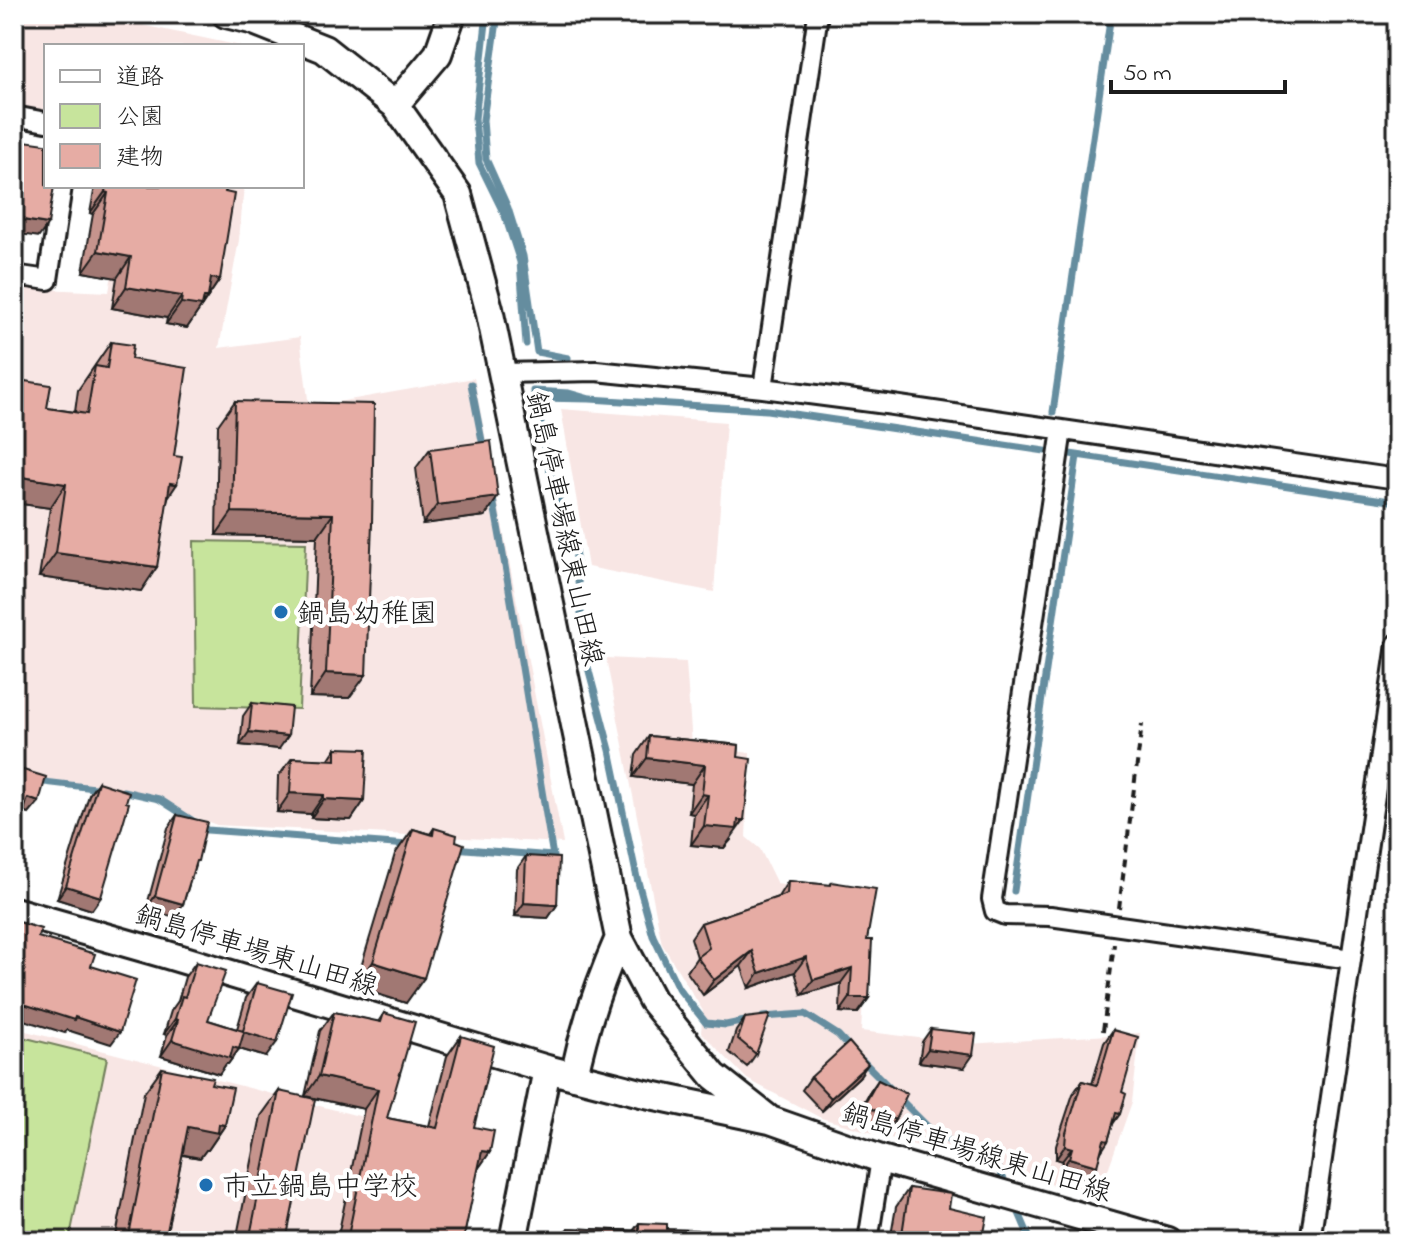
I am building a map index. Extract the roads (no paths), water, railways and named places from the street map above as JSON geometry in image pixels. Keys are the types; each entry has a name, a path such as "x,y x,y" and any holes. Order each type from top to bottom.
{"main road":[{"name":"鍋島停車場線東山田線","path":"226,14 251,20 324,49 395,105 458,194 489,309 619,938 652,1000 714,1076 770,1120"},
{"path":"395,105 438,54 452,14"},
{"name":"鍋島停車場東山田線","path":"14,911 574,1076"},
{"path":"574,1076 601,977 619,938"},
{"path":"513,1241 547,1069"},
{"name":"鍋島停車場線東山田線","path":"574,1076 770,1120 881,1159 1167,1241"}],"street":[{"path":"763,388 818,14"},
{"path":"14,116 44,122"},
{"path":"14,275 48,280 62,188"},
{"path":"502,373 596,371 763,388 1397,479"},
{"path":"1062,430 992,899 995,911 1005,915 1050,916 1351,959"},
{"path":"1310,1241 1397,644"},
{"path":"868,1241 881,1159"}],"waterway":[{"path":"487,14 475,119 479,163 505,216 520,262 526,344"},
{"path":"498,14 483,120 486,159 508,208 523,256 537,352 568,358"},
{"path":"1053,412 1111,14"},
{"path":"471,384 484,451"},
{"path":"533,391 569,393 590,399 767,410 1045,451"},
{"path":"590,399 537,398 546,459 575,548 585,656 610,750 637,878 653,936 678,988 706,1023 726,1025 750,1020"},
{"path":"1070,454 1397,502"},
{"path":"1014,891 1077,456"},
{"path":"453,848 553,856 492,494"},
{"path":"36,781 103,789"},
{"path":"123,791 159,799 207,830 408,845"},
{"path":"763,1017 805,1014 838,1035 853,1051"},
{"path":"862,1060 890,1088"},
{"path":"898,1097 930,1129 956,1145 995,1161 1008,1188"},
{"path":"1016,1206 1031,1241"}],"place":[{"name":"鍋島幼稚園","path":"281,612"},
{"name":"市立鍋島中学校","path":"206,1185"}]}
